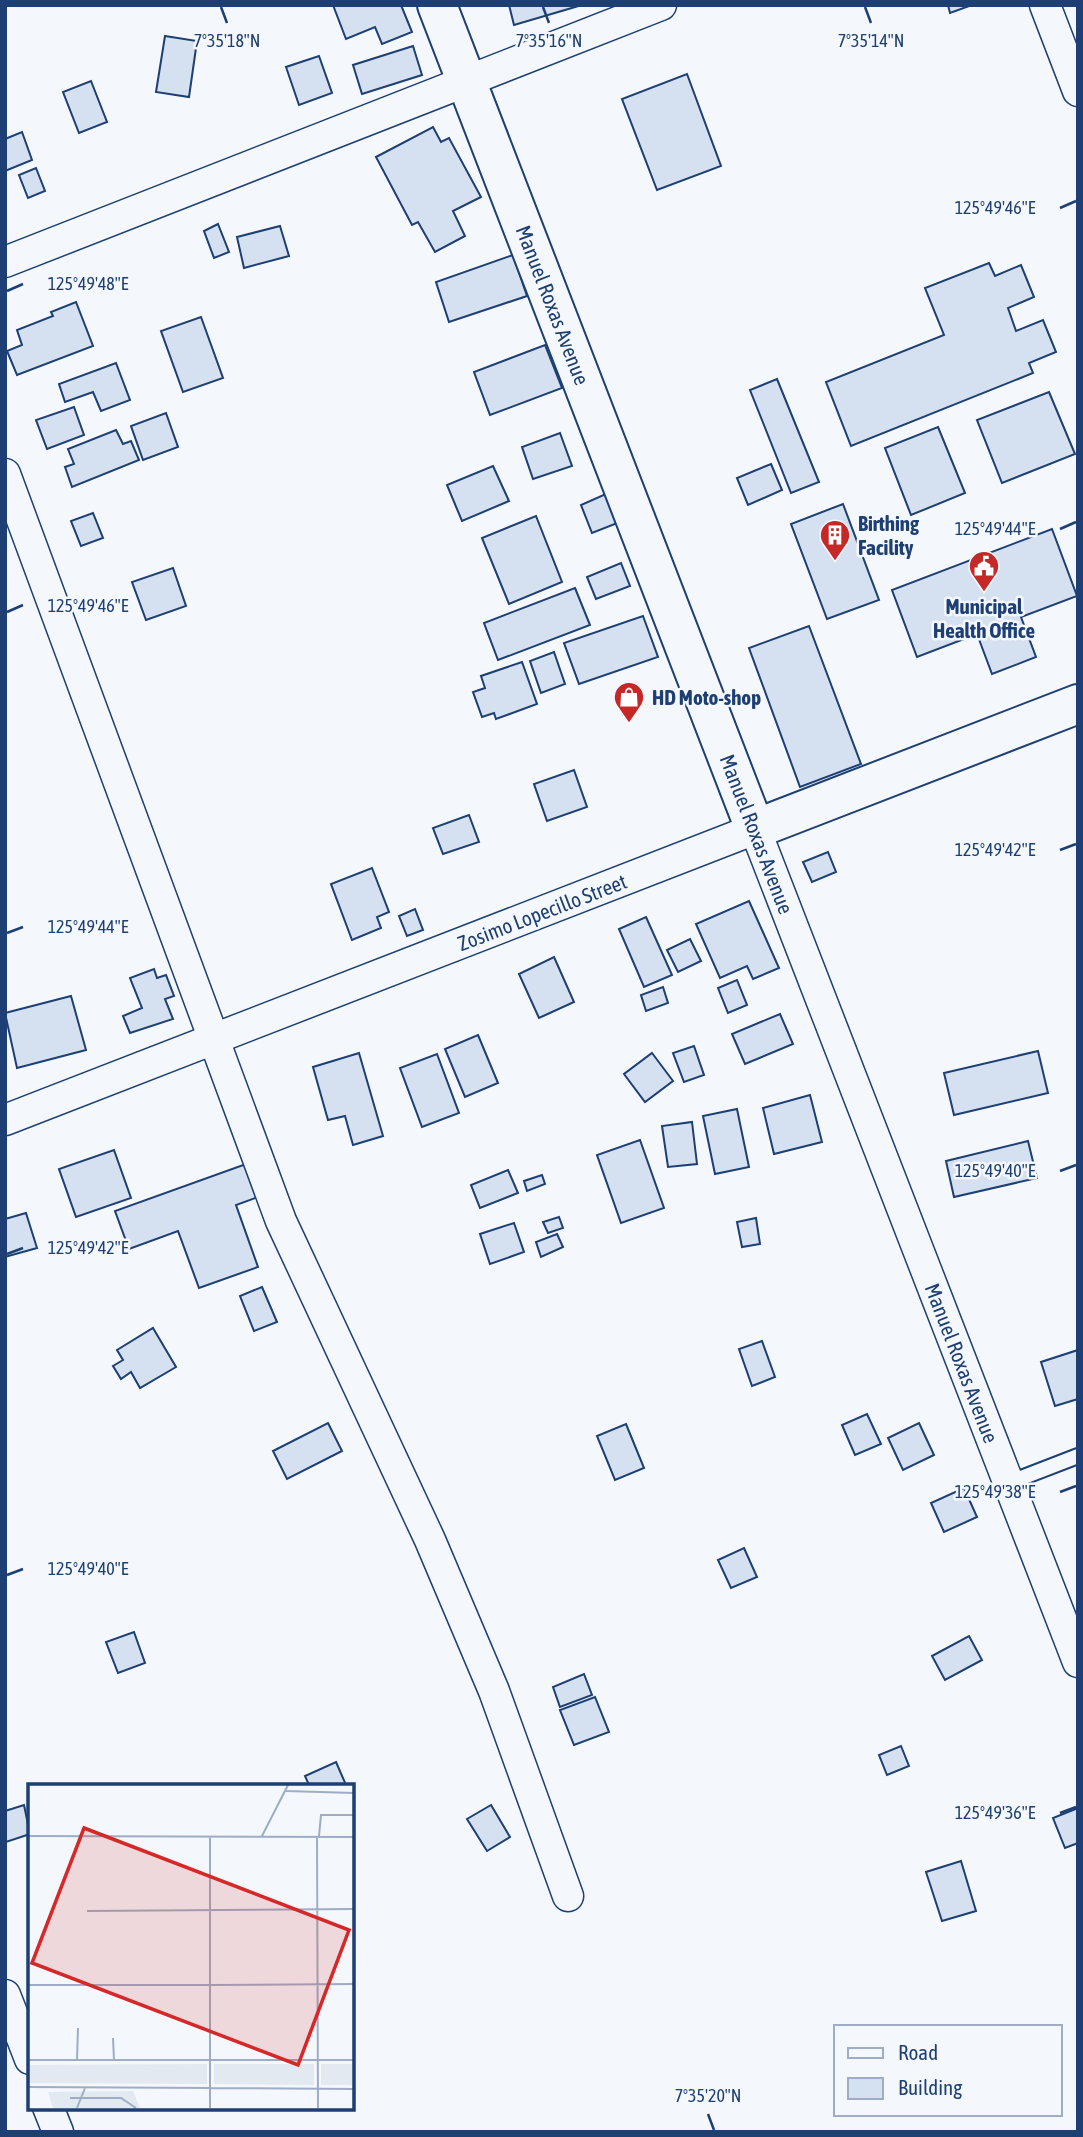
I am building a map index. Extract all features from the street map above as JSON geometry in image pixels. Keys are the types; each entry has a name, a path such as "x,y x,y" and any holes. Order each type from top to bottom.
{"main road":[{"name":"Manuel Roxas Avenue","path":"437,5 755,829"},
{"name":"Zosimo Lopecillo Street","path":"755,829 1078,704"}],"street":[{"path":"5,262 661,5"},
{"path":"1045,5 1078,91"},
{"path":"5,474 281,1221 430,1540 494,1691 568,1896"},
{"name":"Zosimo Lopecillo Street","path":"5,1120 755,829"},
{"name":"Manuel Roxas Avenue","path":"755,829 1078,1662"},
{"path":"5,1995 28,2054"},
{"path":"49,2109 58,2132"}],"lane":[{"path":"1009,1483 1078,1456"}],"building":[{"path":"333,5 401,5 412,32 382,44 375,27 346,39"},
{"path":"509,5 582,5 514,25"},
{"path":"948,5 972,5 950,13"},
{"path":"165,36 197,41 189,97 156,92"},
{"path":"413,46 422,75 362,94 353,65"},
{"path":"319,56 332,93 299,105 286,67"},
{"path":"687,74 721,166 657,190 622,99"},
{"path":"91,81 107,122 79,133 63,92"},
{"path":"433,127 441,142 449,138 481,197 453,211 465,236 435,252 418,222 412,225 376,157"},
{"path":"22,132 32,160 5,171 5,139"},
{"path":"36,168 45,191 28,198 19,175"},
{"path":"218,224 229,252 214,258 204,231"},
{"path":"280,226 289,256 244,268 237,237"},
{"path":"513,255 527,296 449,322 436,282"},
{"path":"989,263 995,276 1021,265 1034,297 1008,308 1016,331 1043,320 1056,352 1029,363 1033,373 851,446 826,382 944,335 925,288"},
{"path":"76,302 93,346 17,375 7,351 22,345 17,330 53,316 51,312"},
{"path":"201,317 223,378 183,392 161,331"},
{"path":"545,345 562,388 490,415 474,372"},
{"path":"116,363 130,400 101,411 93,392 65,402 59,384"},
{"path":"777,379 819,482 791,493 750,390"},
{"path":"1049,392 1075,454 1002,483 977,420"},
{"path":"74,407 84,435 47,449 36,420"},
{"path":"166,413 178,447 143,460 131,426"},
{"path":"938,427 965,493 911,515 885,448"},
{"path":"116,430 123,444 131,441 139,460 72,487 65,467 74,464 68,449"},
{"path":"560,433 572,466 533,479 522,447"},
{"path":"771,464 782,490 748,505 737,478"},
{"path":"493,466 509,501 462,521 447,485"},
{"path":"608,493 620,522 592,533 581,505"},
{"name":"Birthing Facility","path":"843,504 879,600 827,619 791,524"},
{"path":"93,513 103,538 81,546 71,521"},
{"path":"536,516 562,582 509,604 482,538"},
{"path":"1052,529 1077,596 1021,617 1036,657 992,674 977,634 917,657 892,590"},
{"path":"621,563 630,586 596,599 587,577"},
{"path":"173,568 186,606 146,620 132,582"},
{"path":"575,588 590,625 498,660 484,623"},
{"path":"643,616 658,657 579,684 564,643"},
{"path":"809,626 861,764 800,787 749,648"},
{"path":"554,652 565,684 541,693 530,661"},
{"path":"522,662 537,704 496,719 494,713 482,717 473,692 485,688 481,676"},
{"path":"574,770 587,807 547,821 534,784"},
{"path":"469,815 479,842 443,854 433,828"},
{"path":"828,852 836,872 812,882 803,862"},
{"path":"372,868 389,912 377,917 381,928 352,940 331,884"},
{"path":"749,901 779,968 753,979 747,966 720,978 696,924"},
{"path":"415,909 423,930 407,936 399,916"},
{"path":"646,917 672,975 644,987 619,929"},
{"path":"690,939 701,961 678,972 667,950"},
{"path":"554,957 574,1002 539,1018 519,974"},
{"path":"154,969 157,978 166,975 174,996 165,999 173,1019 130,1033 123,1016 142,1008 130,978"},
{"path":"737,980 747,1005 728,1013 718,988"},
{"path":"663,987 668,1003 646,1011 641,995"},
{"path":"71,996 86,1050 17,1068 5,1013"},
{"path":"780,1014 793,1044 745,1064 732,1034"},
{"path":"478,1035 498,1083 465,1097 445,1049"},
{"path":"694,1046 704,1075 684,1082 673,1053"},
{"path":"1038,1051 1048,1093 954,1115 944,1073"},
{"path":"359,1053 383,1136 353,1145 345,1116 328,1120 313,1067"},
{"path":"652,1053 673,1081 645,1102 624,1074"},
{"path":"437,1054 459,1113 422,1127 400,1068"},
{"path":"810,1095 822,1142 774,1154 763,1108"},
{"path":"737,1109 749,1167 715,1174 703,1116"},
{"path":"692,1122 697,1164 668,1167 662,1126"},
{"path":"640,1140 664,1208 621,1223 597,1155"},
{"path":"1028,1141 1037,1178 954,1197 946,1161"},
{"path":"114,1150 131,1198 76,1217 59,1169"},
{"path":"246,1164 258,1197 236,1205 258,1267 199,1288 178,1231 129,1249 115,1211"},
{"path":"508,1170 518,1193 480,1208 471,1185"},
{"path":"542,1175 545,1184 527,1191 524,1181"},
{"path":"26,1213 37,1248 5,1257 5,1219"},
{"path":"559,1217 563,1228 548,1233 543,1222"},
{"path":"756,1218 760,1244 742,1247 737,1222"},
{"path":"514,1223 524,1252 490,1264 480,1234"},
{"path":"557,1234 563,1247 541,1257 536,1242"},
{"path":"262,1287 277,1322 254,1331 240,1296"},
{"path":"153,1328 176,1367 140,1388 131,1372 121,1379 113,1366 123,1360 117,1350"},
{"path":"762,1341 775,1377 752,1386 739,1349"},
{"path":"1078,1350 1078,1399 1055,1406 1041,1362"},
{"path":"867,1414 881,1444 855,1455 842,1425"},
{"path":"328,1423 342,1451 287,1479 273,1451"},
{"path":"919,1423 934,1455 903,1470 888,1438"},
{"path":"626,1424 644,1468 615,1480 597,1436"},
{"path":"964,1488 977,1517 944,1532 931,1503"},
{"path":"744,1548 757,1577 731,1588 718,1560"},
{"path":"134,1632 145,1663 118,1673 106,1642"},
{"path":"969,1636 982,1660 945,1680 932,1656"},
{"path":"584,1674 592,1695 560,1707 553,1687"},
{"path":"595,1697 609,1732 574,1745 560,1710"},
{"path":"901,1746 909,1766 887,1775 879,1755"},
{"path":"336,1762 346,1784 309,1784 305,1776"},
{"path":"24,1805 28,1835 6,1842 5,1811"},
{"path":"491,1805 510,1837 487,1851 467,1819"},
{"path":"1078,1808 1078,1843 1065,1848 1053,1818"},
{"path":"961,1861 976,1911 942,1921 926,1872"}],"place":[{"name":"Birthing Facility","path":"835,562"},
{"name":"Municipal Health Office","path":"984,593"},
{"name":"HD Moto-shop","path":"629,724"}]}
